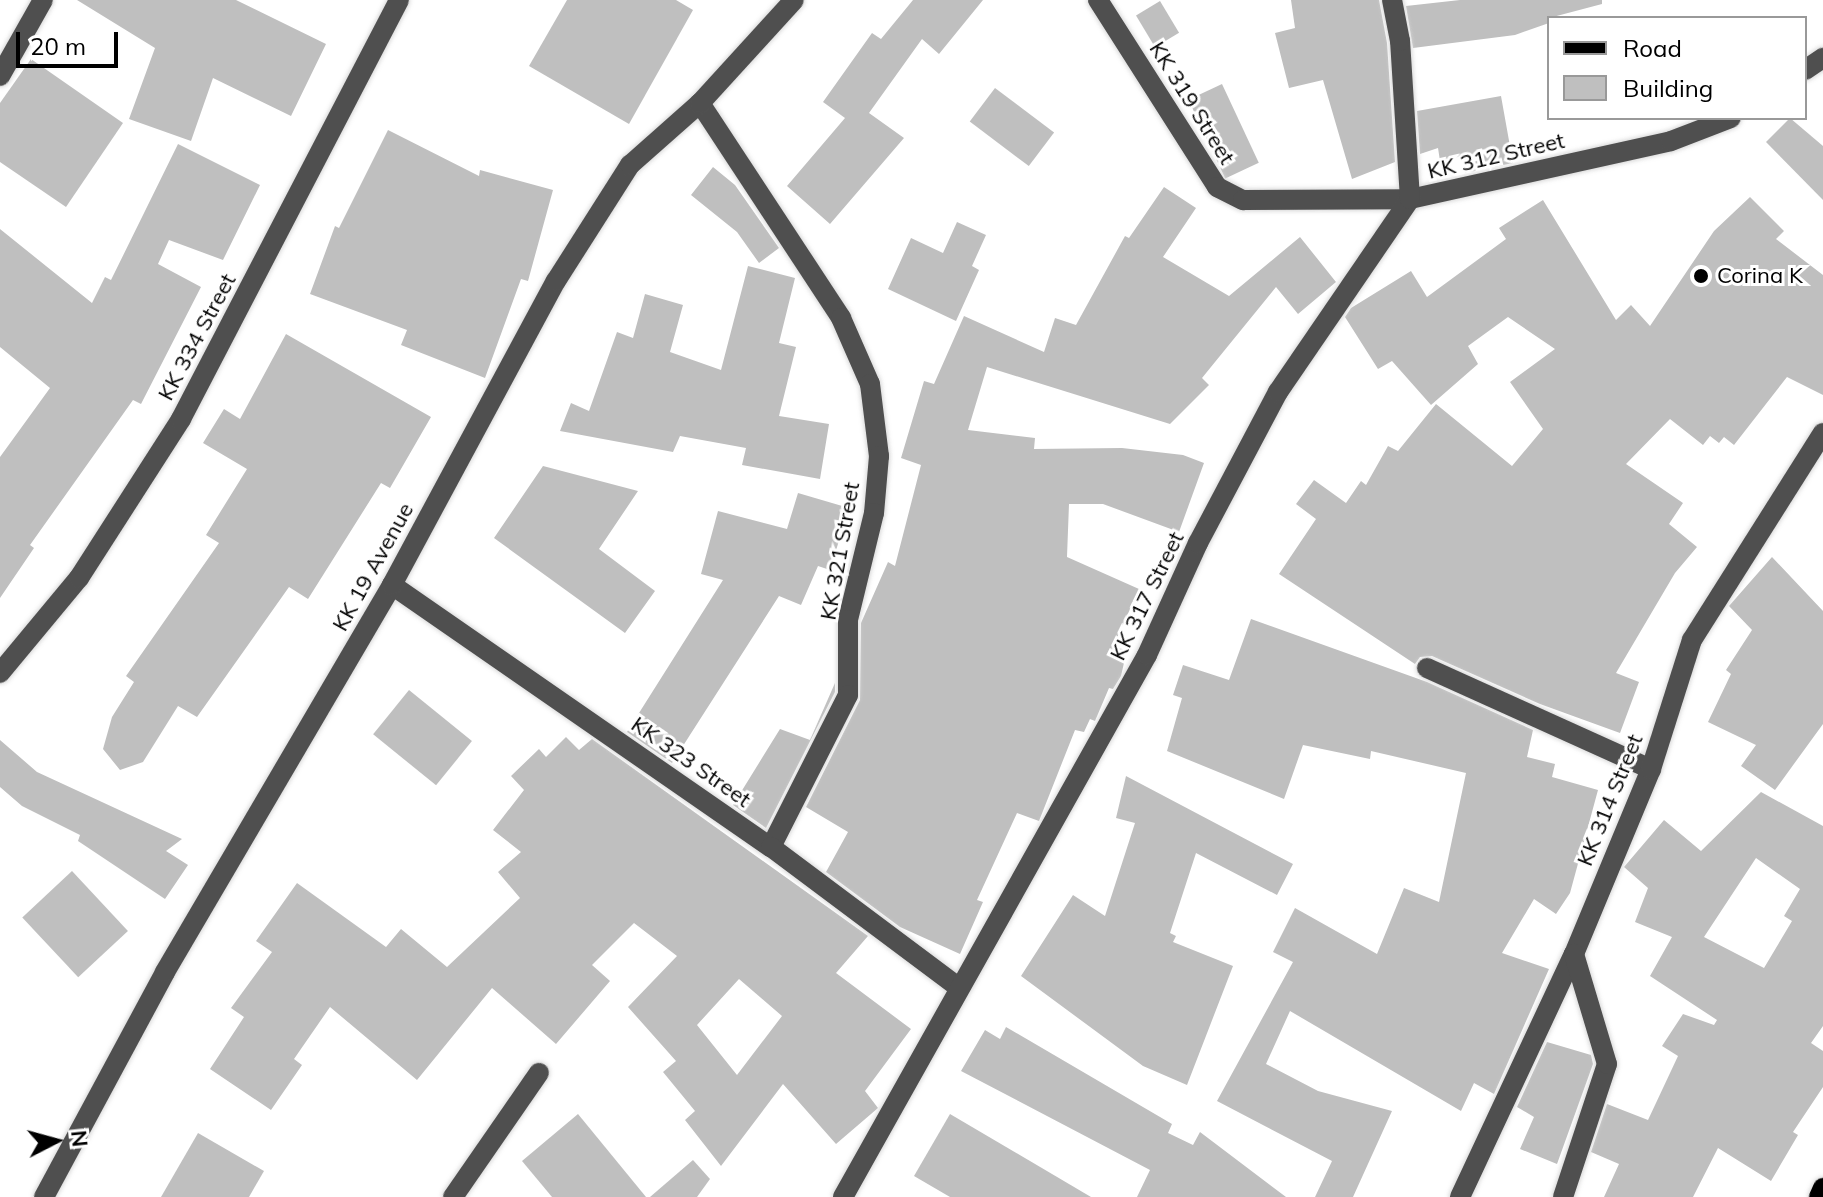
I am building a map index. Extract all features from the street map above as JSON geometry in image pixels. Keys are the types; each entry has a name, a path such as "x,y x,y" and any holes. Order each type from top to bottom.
{"main road":[{"path":"1819,1197 1823,1188"}],"street":[{"path":"0,76 43,0"},
{"name":"KK 334 Street","path":"0,673 79,578 181,419 399,0"},
{"name":"KK 19 Avenue","path":"44,1197 165,972 392,585 556,281 622,178 700,103 794,0"},
{"name":"KK 319 Street","path":"1098,0 1217,187 1243,200 1410,199"},
{"path":"1392,0 1400,41 1410,199"},
{"name":"KK 321 Street","path":"700,103 841,318 870,384 879,456 874,513 848,620 848,695 771,847"},
{"name":"KK 312 Street","path":"1410,199 1671,141 1726,120"},
{"name":"KK 317 Street","path":"843,1197 957,986 1147,655 1198,543 1278,392 1410,199"},
{"name":"KK 314 Street","path":"1460,1197 1574,954 1651,769 1692,640 1823,433"},
{"name":"KK 323 Street","path":"392,585 771,847 957,986"},
{"path":"1427,668 1651,769"},
{"path":"1563,1197 1607,1064 1574,954"},
{"path":"453,1197 539,1073"}],"building":[{"path":"77,0 236,0 326,44 291,116 213,78 191,141 129,119 155,48"},
{"path":"567,0 676,0 693,10 629,124 529,66"},
{"path":"913,0 983,0 939,54 922,39 869,113 904,138 830,224 787,186 845,118 823,102 872,33 881,39"},
{"path":"1291,0 1379,0 1387,43 1395,162 1352,179 1323,80 1289,88 1275,33 1295,28"},
{"path":"1460,0 1602,0 1602,4 1547,16 1547,24 1515,35 1413,48 1406,6"},
{"path":"1160,1 1179,33 1155,47 1136,15"},
{"path":"31,59 123,123 66,207 0,162 0,103"},
{"path":"1222,84 1259,163 1225,178 1188,100"},
{"path":"995,88 1054,133 1029,166 970,122"},
{"path":"1501,96 1513,163 1465,173 1463,156 1440,161 1438,148 1420,154 1417,111"},
{"path":"1788,120 1792,120 1823,146 1823,200 1766,142"},
{"path":"388,130 479,176 480,170 553,190 528,281 521,279 485,378 401,345 407,330 310,294 335,226 339,228"},
{"path":"178,144 260,185 223,260 169,240 158,264 201,287 141,404 133,400 30,545 34,548 0,598 0,457 50,388 0,347 0,229 92,303 105,277 111,280"},
{"path":"713,167 735,185 779,248 759,263 737,232 691,195"},
{"path":"1164,187 1196,208 1163,257 1229,296 1300,237 1336,282 1298,314 1276,287 1202,378 1209,385 1170,424 987,367 968,430 1035,438 1034,449 1122,448 1183,455 1204,463 1179,532 1103,504 1069,504 1067,557 1139,589 1113,647 1127,650 1121,676 1113,689 1109,688 1095,721 1090,719 1084,732 1075,730 1039,821 1017,813 977,900 983,902 960,954 900,927 826,872 848,832 806,807 860,700 861,623 888,562 895,566 921,465 901,458 924,381 934,384 964,316 1044,352 1055,318 1076,325 1125,236 1129,238"},
{"path":"1750,197 1784,231 1776,239 1823,275 1823,395 1787,377 1734,445 1724,437 1719,443 1710,436 1703,445 1670,419 1626,464 1683,503 1669,524 1697,547 1675,573 1616,673 1639,682 1620,733 1540,704 1432,656 1420,657 1415,664 1279,574 1316,519 1296,504 1314,480 1346,503 1361,481 1366,485 1388,446 1398,451 1436,404 1512,466 1543,429 1510,382 1555,349 1508,317 1468,346 1478,364 1431,405 1392,361 1378,369 1345,317 1351,308 1411,271 1427,297 1506,239 1499,228 1543,200 1616,320 1631,305 1650,326 1714,231"},
{"path":"957,222 986,235 972,266 979,270 956,321 888,289 911,238 943,253"},
{"path":"748,266 795,278 779,343 796,347 779,416 829,424 820,479 742,465 746,448 680,436 673,452 560,431 571,403 589,411 617,332 633,338 645,294 683,305 670,352 721,370"},
{"path":"286,334 431,417 390,488 381,483 308,599 289,587 197,717 178,706 143,762 120,770 103,749 112,717 134,682 126,676 219,543 206,535 247,469 203,443 224,409 240,419"},
{"path":"543,466 638,491 599,549 655,591 625,633 494,538"},
{"path":"798,493 849,508 830,570 818,566 801,605 779,596 672,763 627,732 723,580 701,574 718,511 787,529"},
{"path":"1772,557 1823,611 1823,724 1775,790 1741,766 1756,745 1708,722 1731,674 1726,670 1752,630 1729,606"},
{"path":"1251,619 1427,682 1533,730 1527,757 1555,764 1552,777 1598,790 1570,893 1556,914 1534,899 1502,953 1549,969 1494,1094 1474,1083 1461,1111 1290,1011 1266,1064 1318,1091 1392,1111 1353,1197 1315,1197 1332,1161 1217,1101 1293,962 1273,952 1295,908 1377,954 1404,888 1439,902 1466,773 1371,751 1370,759 1303,745 1284,799 1167,751 1182,698 1173,695 1183,665 1229,680"},
{"path":"835,683 835,692 766,828 733,805 780,729 810,740"},
{"path":"409,690 472,741 436,785 373,734"},
{"path":"566,737 579,750 592,739 868,936 836,973 911,1029 865,1091 878,1108 836,1144 783,1084 721,1166 685,1120 695,1111 663,1072 676,1061 628,1007 677,956 634,923 592,965 610,981 556,1044 492,988 417,1080 330,1007 294,1059 302,1065 271,1110 210,1069 244,1017 231,1008 272,952 256,941 297,883 386,947 401,929 447,967 520,898 498,872 521,852 493,830 524,790 511,776 539,749 546,757","holes":["739,979 782,1016 737,1075 697,1025"]},
{"path":"0,740 37,772 182,839 166,851 188,865 165,899 78,841 80,835 22,806 0,787"},
{"path":"1126,776 1293,864 1277,895 1196,853 1170,933 1176,936 1173,942 1233,966 1187,1085 1143,1066 1021,976 1073,895 1105,916 1135,823 1116,818"},
{"path":"1761,792 1823,826 1823,1026 1811,1043 1823,1051 1823,1087 1793,1132 1798,1135 1771,1181 1718,1148 1693,1197 1604,1197 1619,1164 1591,1152 1607,1104 1648,1120 1678,1056 1662,1046 1683,1014 1714,1025 1717,1020 1650,976 1672,937 1635,922 1648,888 1624,867 1664,820 1701,851","holes":["1756,858 1800,889 1784,916 1792,921 1764,968 1704,937"]},
{"path":"72,871 128,931 78,977 22,917"},
{"path":"1006,1027 1172,1124 1168,1133 1193,1145 1200,1132 1286,1197 1137,1197 1150,1170 961,1071 985,1030 1000,1039"},
{"path":"1547,1042 1591,1055 1593,1064 1557,1164 1520,1149 1534,1117 1517,1107"},
{"path":"578,1114 646,1197 552,1197 522,1161"},
{"path":"950,1114 1091,1197 950,1197 914,1176"},
{"path":"198,1133 264,1171 249,1197 161,1197"},
{"path":"693,1160 710,1179 697,1197 650,1197"}],"place":[{"name":"Corina K","path":"1701,276"}]}
